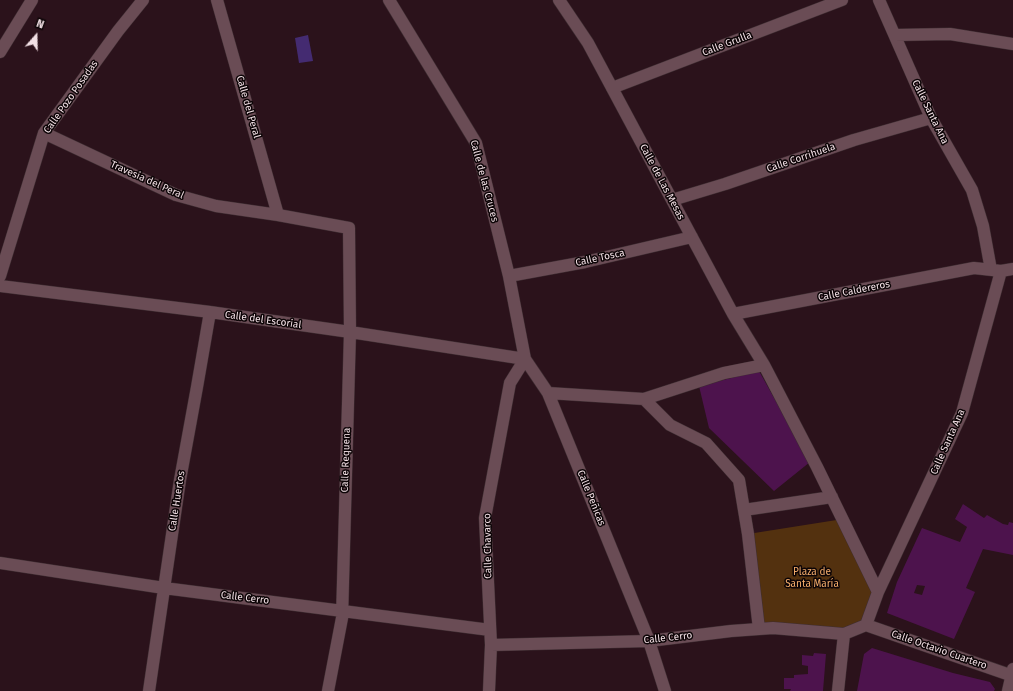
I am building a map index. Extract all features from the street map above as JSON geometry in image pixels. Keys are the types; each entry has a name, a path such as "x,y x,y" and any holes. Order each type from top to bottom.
{"street":[{"path":"0,52 32,0"},
{"name":"Calle Pozo Posadas","path":"0,276 44,133 118,31 143,0"},
{"name":"Calle del Peral","path":"217,0 278,215"},
{"name":"Calle de las Cruces","path":"389,0 476,143 509,276 525,359"},
{"name":"Calle de Las Mesas","path":"559,0 588,43 733,314 764,365"},
{"name":"Calle Grulla","path":"612,88 842,0"},
{"name":"Calle Santa Ana","path":"866,624 878,592 962,413 996,271 972,190 931,118 879,0"},
{"path":"895,36 950,34 1013,44"},
{"name":"Calle Corrihuela","path":"672,200 732,182 854,140 931,118"},
{"name":"Travesía del Peral","path":"44,133 176,195 216,206 278,215 349,228"},
{"name":"Calle Requena","path":"328,691 342,618 350,332 349,228"},
{"name":"Calle Tosca","path":"509,276 585,262 692,237"},
{"name":"Calle Caldereros","path":"733,314 974,268 996,271"},
{"path":"996,271 1013,269"},
{"name":"Calle del Escorial","path":"0,286 210,312 525,359"},
{"name":"Calle Huertos","path":"149,691 180,480 198,387 210,312"},
{"name":"Calle Peñicas","path":"525,359 548,393 649,641 665,691"},
{"name":"Calle Chavarco","path":"489,691 491,644 485,518 510,383 525,359"},
{"path":"548,393 644,399 724,373 764,365 832,497 878,592"},
{"path":"644,399 670,425 706,443 739,480 759,629"},
{"path":"744,510 832,497"},
{"name":"Calle Cerro","path":"0,563 164,588 490,630"},
{"path":"838,691 844,634 866,624"},
{"name":"Calle Octavio Cuartero","path":"866,624 1013,674"},
{"name":"Calle Cerro","path":"491,644 649,641 731,631 773,628 844,634"},
{"path":"1008,691 1013,674"}],"green space":[{"name":"Plaza de Santa María","path":"843,519 878,592 866,625 844,634 759,629 748,534"}],"shaded area":[{"path":"308,35 313,61 299,63 295,38"}],"building":[{"path":"759,371 810,462 774,491 709,428 699,386"},
{"path":"963,504 984,518 987,515 1003,524 1008,525 1009,522 1013,523 1013,555 983,549 966,588 975,592 954,639 887,613 897,582 922,528 960,542 967,527 955,519","holes":["917,585 925,586 922,595 914,593"]},
{"path":"872,648 953,673 990,682 995,689 994,691 857,691 864,654"},
{"path":"814,653 826,654 823,691 790,691 791,689 784,689 784,678 794,678 794,675 808,674 808,666 802,665 802,655 813,656"}]}
